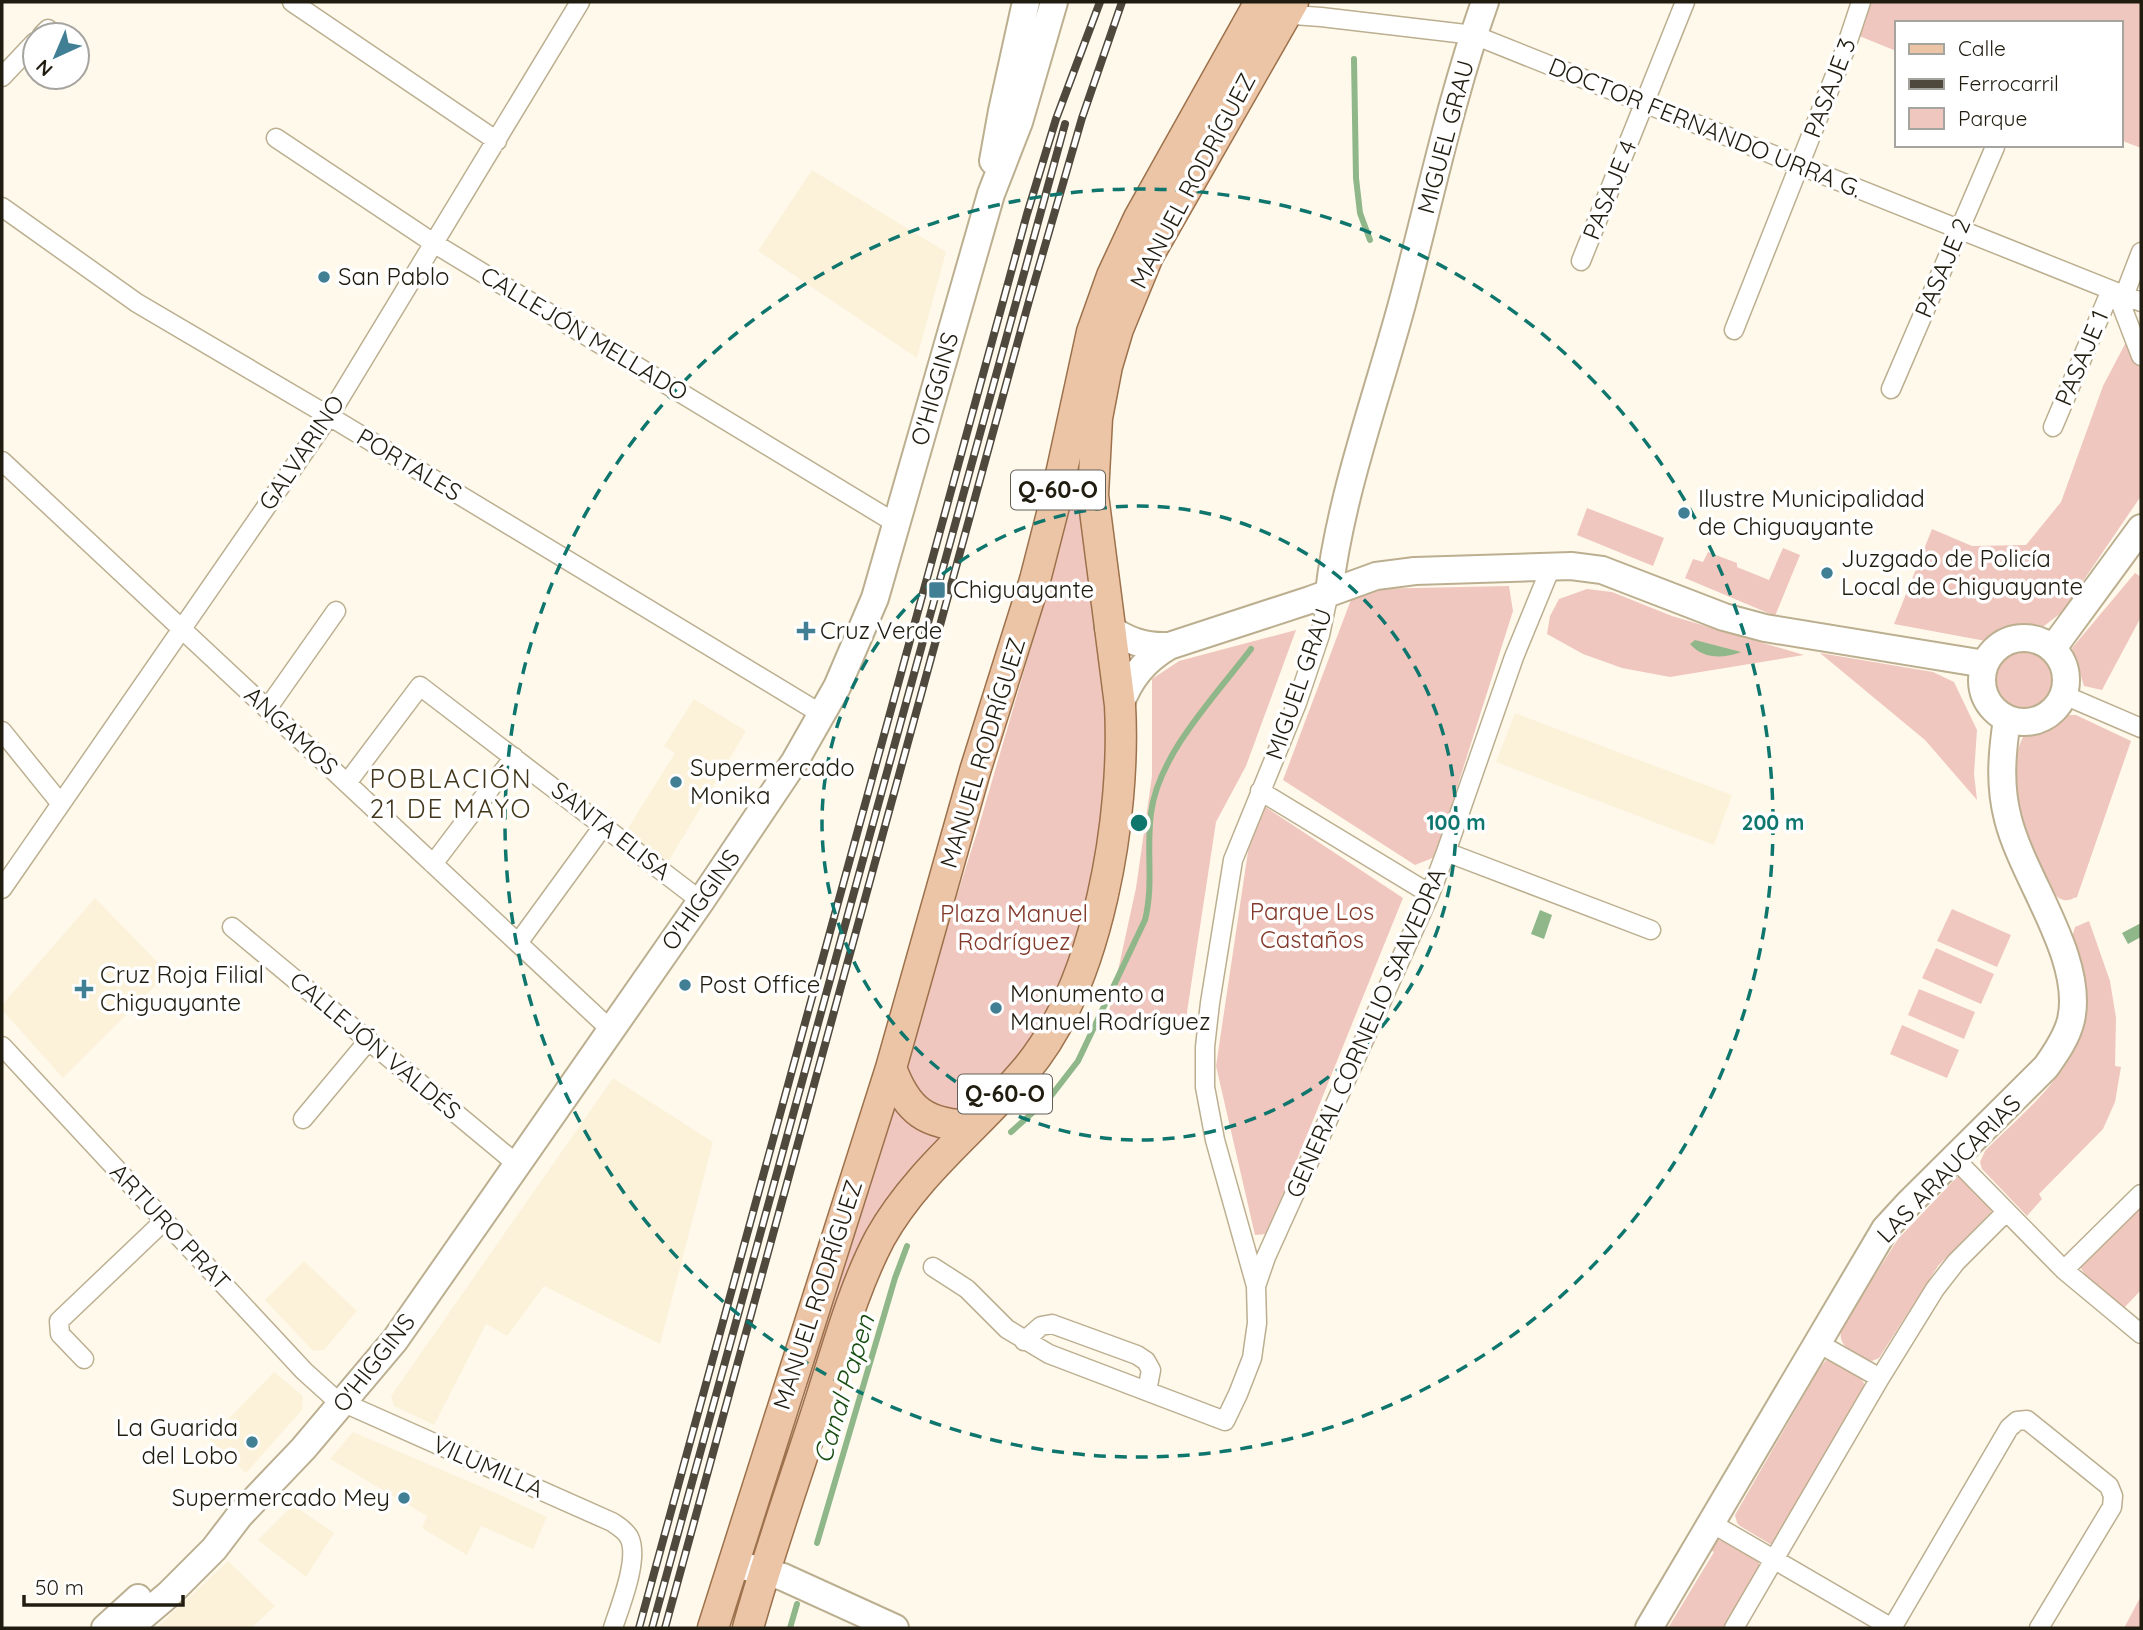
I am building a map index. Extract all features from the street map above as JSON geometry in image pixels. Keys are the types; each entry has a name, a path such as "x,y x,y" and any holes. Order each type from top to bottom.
{"main road":[{"name":"MANUEL RODRÍGUEZ","path":"765,1572 868,1263 891,1219 906,1198 936,1162 1005,1094 1047,1042 1059,1020 1083,959 1105,882 1117,819 1122,739 1120,705 1095,523 1093,468 1097,418 1113,344 1138,278 1273,8"},
{"name":"MANUEL RODRÍGUEZ","path":"733,1563 891,1068 975,771 1047,540 1085,356 1099,311 1124,247 1145,207 1273,8"},
{"path":"891,1068 898,1088 916,1111 943,1124 972,1126"},
{"name":"Q-60-O","path":"713,1628 733,1563"},
{"name":"Q-60-O","path":"748,1628 765,1572"}],"street":[{"path":"292,2 497,141"},
{"name":"GALVARINO","path":"2,889 329,416 580,2"},
{"name":"O'HIGGINS","path":"991,194 997,136 1026,2"},
{"name":"O'HIGGINS","path":"129,1628 214,1549 240,1515 344,1402 394,1340 701,901 823,715 866,623 991,194 1019,122 1054,2"},
{"name":"MIGUEL GRAU","path":"1256,1286 1215,1140 1205,1087 1210,1003 1229,876 1239,843 1297,703 1320,635 1348,493 1485,2"},
{"name":"PASAJE 4","path":"1581,261 1685,2"},
{"name":"PASAJE 3","path":"1734,330 1845,50 1861,2"},
{"name":"DOCTOR FERNANDO URRA G.","path":"1273,8 1321,17 1474,35 2141,302"},
{"path":"2,77 21,58"},
{"name":"CALLEJÓN MELLADO","path":"276,138 435,244 897,524"},
{"name":"PASAJE 2","path":"1891,389 1995,147"},
{"name":"PORTALES","path":"2,207 136,303 329,416 823,715"},
{"name":"PASAJE 1","path":"2053,427 2117,292 2141,252"},
{"path":"2117,292 2141,356"},
{"name":"ANGAMOS","path":"2,461 611,1030"},
{"path":"2053,648 2134,553 2141,528"},
{"name":"GENERAL CORNELIO SAAVEDRA","path":"1147,1391 1225,1421 1252,1358 1257,1322 1256,1286 1283,1219 1430,894 1514,657 1551,567"},
{"path":"1120,705 1138,670 1169,646 1376,576 1396,572 1587,567 1602,570 1724,617 1765,628 1984,664"},
{"path":"267,709 336,611"},
{"path":"1108,627 1119,636 1139,644 1169,646"},
{"path":"2019,638 2037,639 2053,648 2066,670 2064,695 2056,708 2044,718 2022,722 2007,719 1994,710 1985,696 1982,681 1984,664 1994,649 2019,638"},
{"name":"SANTA ELISA","path":"347,783 420,686 701,901"},
{"path":"2064,695 2141,728"},
{"name":"LAS ARAUCARIAS","path":"1649,1628 1713,1524 1885,1229 2046,1067 2071,1021 2073,1001 2065,960 2014,841 2003,799 2002,772 2007,719"},
{"path":"2,731 61,804"},
{"path":"433,864 514,757"},
{"path":"1260,791 1430,894"},
{"path":"518,943 604,825"},
{"path":"1446,852 1651,930"},
{"name":"CALLEJÓN VALDÉS","path":"232,927 518,1165"},
{"path":"303,1119 368,1041"},
{"name":"ARTURO PRAT","path":"2,1046 314,1381 335,1399 344,1402"},
{"path":"1955,1159 2064,1270 2141,1334"},
{"path":"2064,1270 2141,1194"},
{"path":"1734,1628 1880,1378 1947,1273 2006,1212"},
{"path":"84,1359 60,1334 59,1321 164,1220"},
{"path":"933,1267 956,1280 1007,1329 1024,1341 1049,1354 1147,1391 1151,1370 1146,1361 1137,1355 1052,1324 1041,1326 1024,1341"},
{"path":"1818,1342 1880,1378"},
{"name":"VILUMILLA","path":"344,1402 612,1522 629,1537 633,1548 632,1562 613,1628"},
{"path":"1713,1524 1892,1628 2009,1428 2017,1421 2027,1420 2109,1486 2113,1496 2112,1507 2039,1628"},
{"name":"O'HIGGINS","path":"105,1628 196,1546 240,1515"},
{"path":"733,1563 783,1577 895,1628"}],"shaded area":[{"path":"812,170 946,252 917,358 758,251"},
{"path":"1695,640 1741,652 1727,656 1707,655 1690,644"},
{"path":"694,699 746,731 667,864 625,833 675,753 664,746"},
{"path":"1515,713 1732,795 1714,845 1496,762"},
{"name":"Cruz Roja Filial Chiguayante","path":"95,898 168,973 63,1078 2,1010 2,1005"},
{"path":"1540,910 1552,915 1544,939 1531,934"},
{"path":"2141,923 2141,937 2128,944 2122,933"},
{"path":"613,1078 713,1142 660,1344 544,1286 507,1336 486,1324 434,1425 394,1406 391,1396"},
{"path":"304,1261 357,1311 324,1350 313,1351 265,1300"},
{"path":"274,1372 303,1396 302,1410 246,1473 209,1439"},
{"path":"353,1432 547,1517 533,1549 481,1526 467,1555 422,1528 427,1516 330,1459"},
{"path":"293,1505 334,1533 306,1577 258,1540"},
{"path":"228,1561 275,1606 251,1628 156,1628"}],"green space":[{"path":"1870,2 2141,2 2141,148 2122,141 2122,21 1895,21 1895,51 1857,35"},
{"path":"2125,344 2141,350 2141,496 2062,612 2039,630 1991,642 1894,624 1932,529 1972,546 2026,545 2061,502 2103,386"},
{"name":"Plaza Manuel Rodríguez","path":"1099,350 1110,772 1091,890 1063,983 1028,1051 915,1169 767,1520 804,1401 814,1354 840,1265 978,829 1059,551"},
{"path":"1587,508 1664,538 1653,566 1577,535"},
{"path":"1783,548 1800,555 1775,616 1685,578 1693,559 1703,562 1708,552 1737,563 1737,567 1769,580"},
{"path":"2135,573 2141,577 2141,617 2102,690 2084,686 2072,648"},
{"name":"Parque Los Castaños","path":"1509,586 1513,611 1435,857 1415,865 1283,780 1352,597 1364,589"},
{"path":"1587,589 1612,592 1672,616 1804,655 1670,677 1622,668 1583,654 1547,634 1550,616 1559,599"},
{"path":"1296,630 1246,766 1216,822 1185,1025 1107,1021 1136,888 1152,776 1152,679 1179,661"},
{"path":"2023,649 2045,658 2054,680 2045,702 2023,711 2001,702 1992,680 2001,658"},
{"path":"1820,653 1933,672 1954,682 1977,730 1974,774 1977,800 1925,740"},
{"path":"2069,715 2076,715 2131,741 2077,897 2065,900 2055,894 2048,884 2022,828 2017,807 2015,771 2017,753 2023,737"},
{"name":"Parque Los Castaños","path":"1264,806 1403,898 1267,1234 1255,1235 1216,1066 1250,838"},
{"path":"1952,909 2011,935 1997,967 1937,941"},
{"path":"2089,921 2110,981 2116,1018 2115,1066 2121,1067 2115,1102 2103,1129 2039,1194 2042,1199 2027,1216 1982,1169 1980,1162 1985,1151 2054,1081 2079,1039 2085,1017 2086,992 2071,940 2075,927"},
{"path":"1936,948 1994,974 1981,1004 1922,978"},
{"path":"1919,989 1975,1012 1964,1039 1908,1015"},
{"path":"1902,1025 1959,1050 1947,1078 1890,1054"},
{"path":"1957,1177 1961,1177 1992,1211 1938,1266 1879,1358 1872,1361 1848,1350 1841,1340 1842,1327 1898,1239"},
{"path":"2141,1205 2141,1290 2124,1308 2086,1276 2080,1267"},
{"path":"1826,1360 1853,1371 1861,1378 1864,1386 1776,1543 1770,1544 1740,1526 1735,1515"},
{"path":"1718,1540 1726,1541 1758,1560 1760,1567 1724,1628 1668,1628 1714,1552 1709,1549"},
{"path":"2141,1596 2141,1628 2124,1628"}],"waterway":[{"name":"Canal Papen","path":"1354,59 1356,178 1360,213 1370,240"},
{"name":"Canal Papen","path":"1011,1132 1051,1096 1078,1061 1145,920 1149,893 1151,813 1165,769 1190,726 1251,649"},
{"name":"Canal Papen","path":"817,1543 895,1278 907,1246"},
{"name":"Canal Papen","path":"790,1628 797,1604"}],"railway":[{"path":"639,1628 1027,214 1056,119 1100,2"},
{"path":"665,1628 1029,301 1082,118 1122,2"},
{"path":"652,1628 1065,124"}],"place":[{"name":"San Pablo","path":"324,277"},
{"name":"Ilustre Municipalidad de Chiguayante","path":"1684,513"},
{"name":"Juzgado de Policía Local de Chiguayante","path":"1827,573"},
{"name":"Chiguayante","path":"937,590"},
{"name":"Cruz Verde","path":"806,631"},
{"name":"Supermercado Monika","path":"676,782"},
{"name":"Post Office","path":"685,985"},
{"name":"Cruz Roja Filial Chiguayante","path":"84,989"},
{"name":"Monumento a Manuel Rodríguez","path":"996,1008"},
{"name":"La Guarida del Lobo","path":"252,1442"},
{"name":"Supermercado Mey","path":"404,1498"}],"district":[{"name":"POBLACIÓN 21 DE MAYO","path":"451,794"}]}
